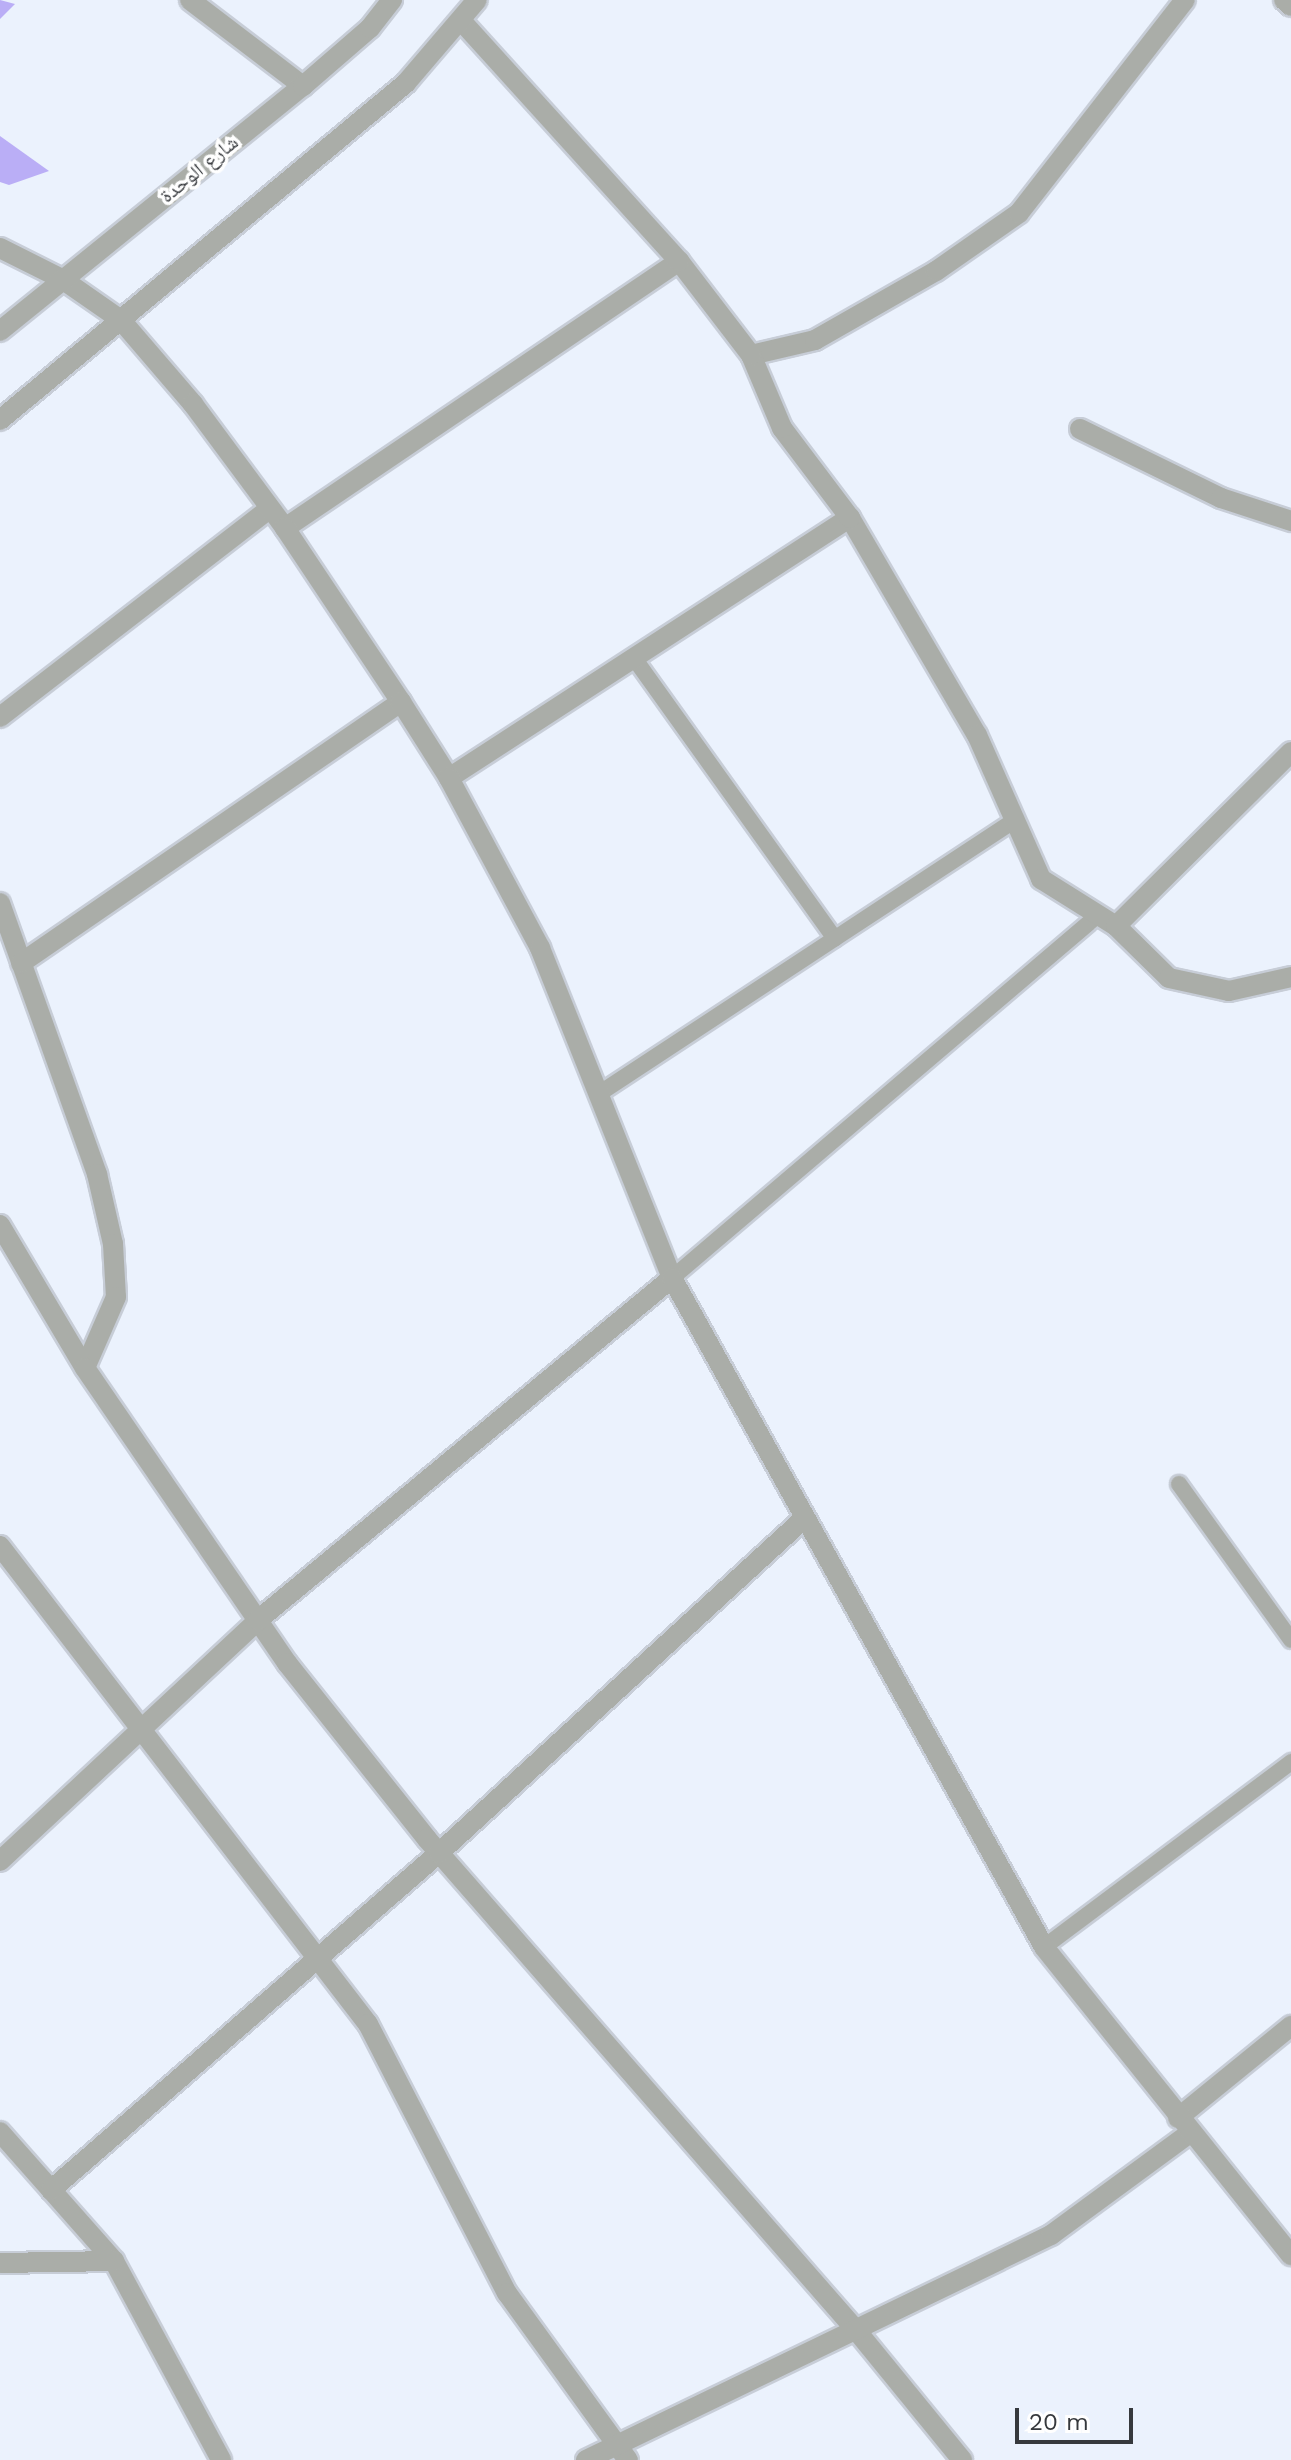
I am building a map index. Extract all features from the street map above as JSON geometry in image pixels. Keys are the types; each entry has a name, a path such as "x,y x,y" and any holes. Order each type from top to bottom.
{"street":[{"path":"190,0 303,86"},
{"name":"شارع الوحدة","path":"0,331 303,86 370,28 392,0"},
{"path":"0,420 406,83 477,0"},
{"path":"751,355 815,340 936,271 1019,213 1185,0"},
{"path":"1284,0 1291,6"},
{"path":"461,21 679,261 751,355 782,428 850,518 977,735 1041,879 1107,921 1169,978 1229,991 1291,977"},
{"path":"0,248 62,279 121,320 193,404 285,528 401,702 449,778 540,948 672,1278 1044,1947 1291,2255"},
{"path":"285,528 679,261"},
{"path":"1080,429 1221,498 1291,521"},
{"path":"0,717 270,508"},
{"path":"449,778 850,518"},
{"path":"21,963 401,702"},
{"path":"1107,921 1291,752"},
{"path":"0,903 97,1174 113,1244 116,1297 85,1368"},
{"path":"0,1225 85,1368 258,1620 439,1853 856,2330 962,2460"},
{"path":"0,1861 258,1620 672,1278"},
{"path":"51,2190 439,1853 805,1518"},
{"path":"0,1546 368,2024 507,2293 622,2453"},
{"path":"586,2460 622,2453 856,2330 1051,2235 1184,2125 1291,2026"},
{"path":"0,2132 114,2261 221,2460"},
{"path":"0,2263 114,2261"}],"lane":[{"path":"634,658 835,939"},
{"path":"597,1095 1015,820"},
{"path":"672,1278 1107,921"},
{"path":"1179,1484 1291,1640"},
{"path":"1044,1947 1291,1762"}],"building":[{"path":"0,0 15,4 0,19"},
{"path":"0,136 49,171 9,185 0,182"}]}
